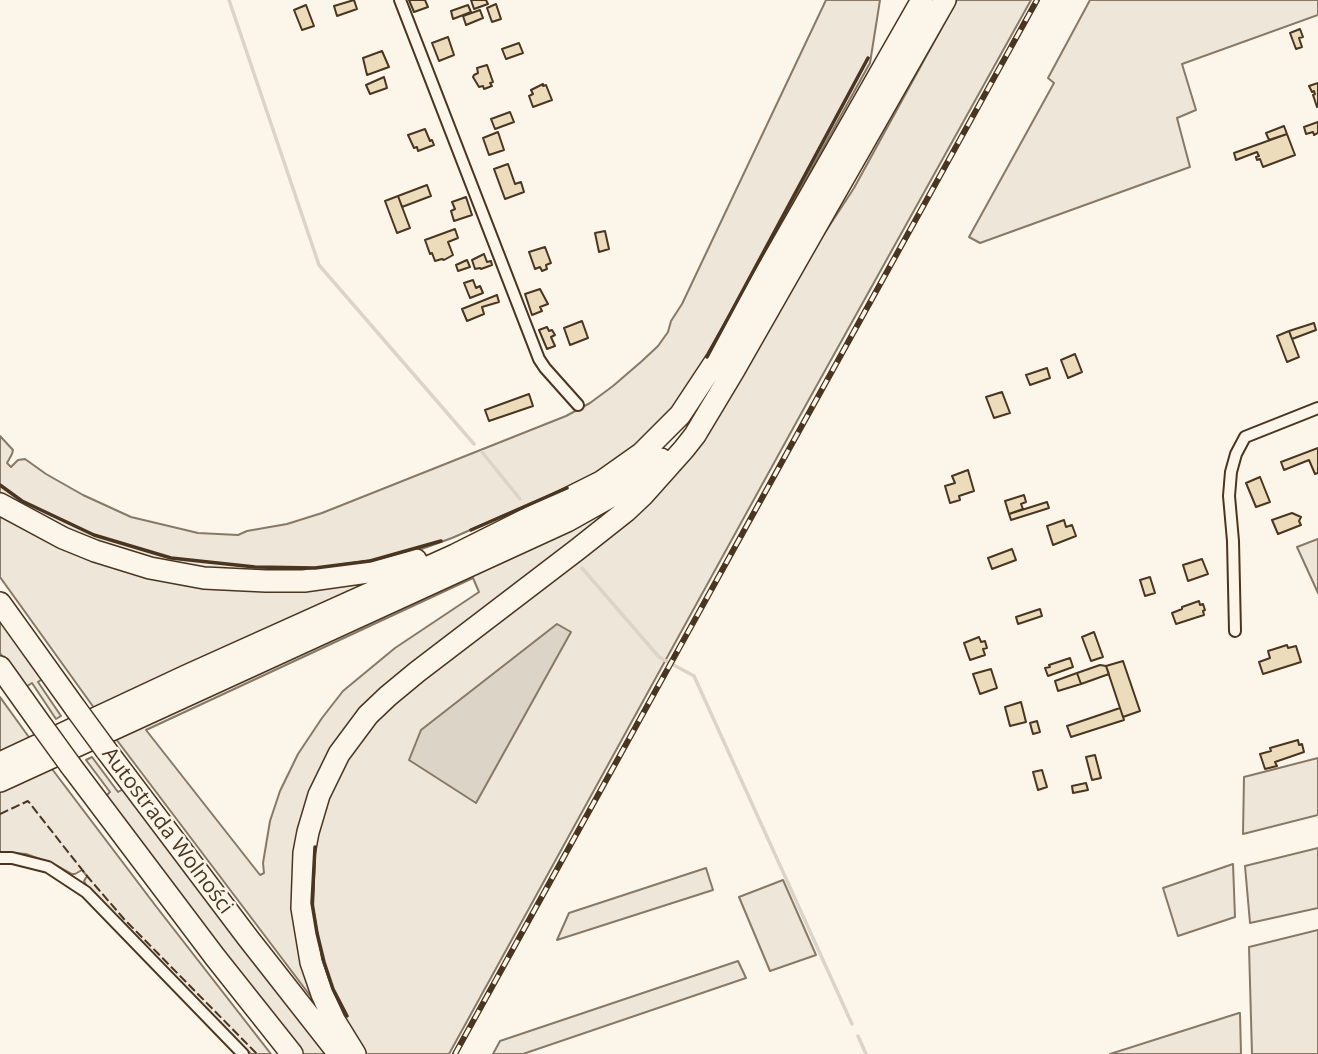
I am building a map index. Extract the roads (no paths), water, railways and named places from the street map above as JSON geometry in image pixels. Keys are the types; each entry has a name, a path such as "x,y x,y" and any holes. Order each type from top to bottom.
{"highway":[{"path":"0,763 455,555 578,494 615,473 642,453 680,415 717,359 922,0"},
{"path":"355,1054 322,994 311,962 302,908 304,853 308,832 319,795 332,766 368,716 388,696 578,549 643,495 684,449 740,359 945,0"},
{"path":"0,781 592,508 617,494 651,469 709,410"},
{"path":"0,504 63,538 123,560 180,574 232,580 303,581 382,570 414,561 513,524"},
{"name":"Autostrada Wolności","path":"0,603 106,750 339,1054"},
{"name":"Autostrada Wolności","path":"3,672 215,957 292,1054"}],"street":[{"path":"400,0 539,359 578,405"},
{"path":"1234,631 1233,541 1229,496 1236,454 1245,437 1318,408"},
{"path":"0,858 12,858 48,867 86,892 243,1054"}],"waterway":[{"path":"229,0 319,265 474,444"},
{"path":"482,452 520,499"},
{"path":"582,568 659,657 694,676 852,1024"},
{"path":"858,1036 866,1054"}],"railway":[{"path":"455,1054 1037,0"}]}
